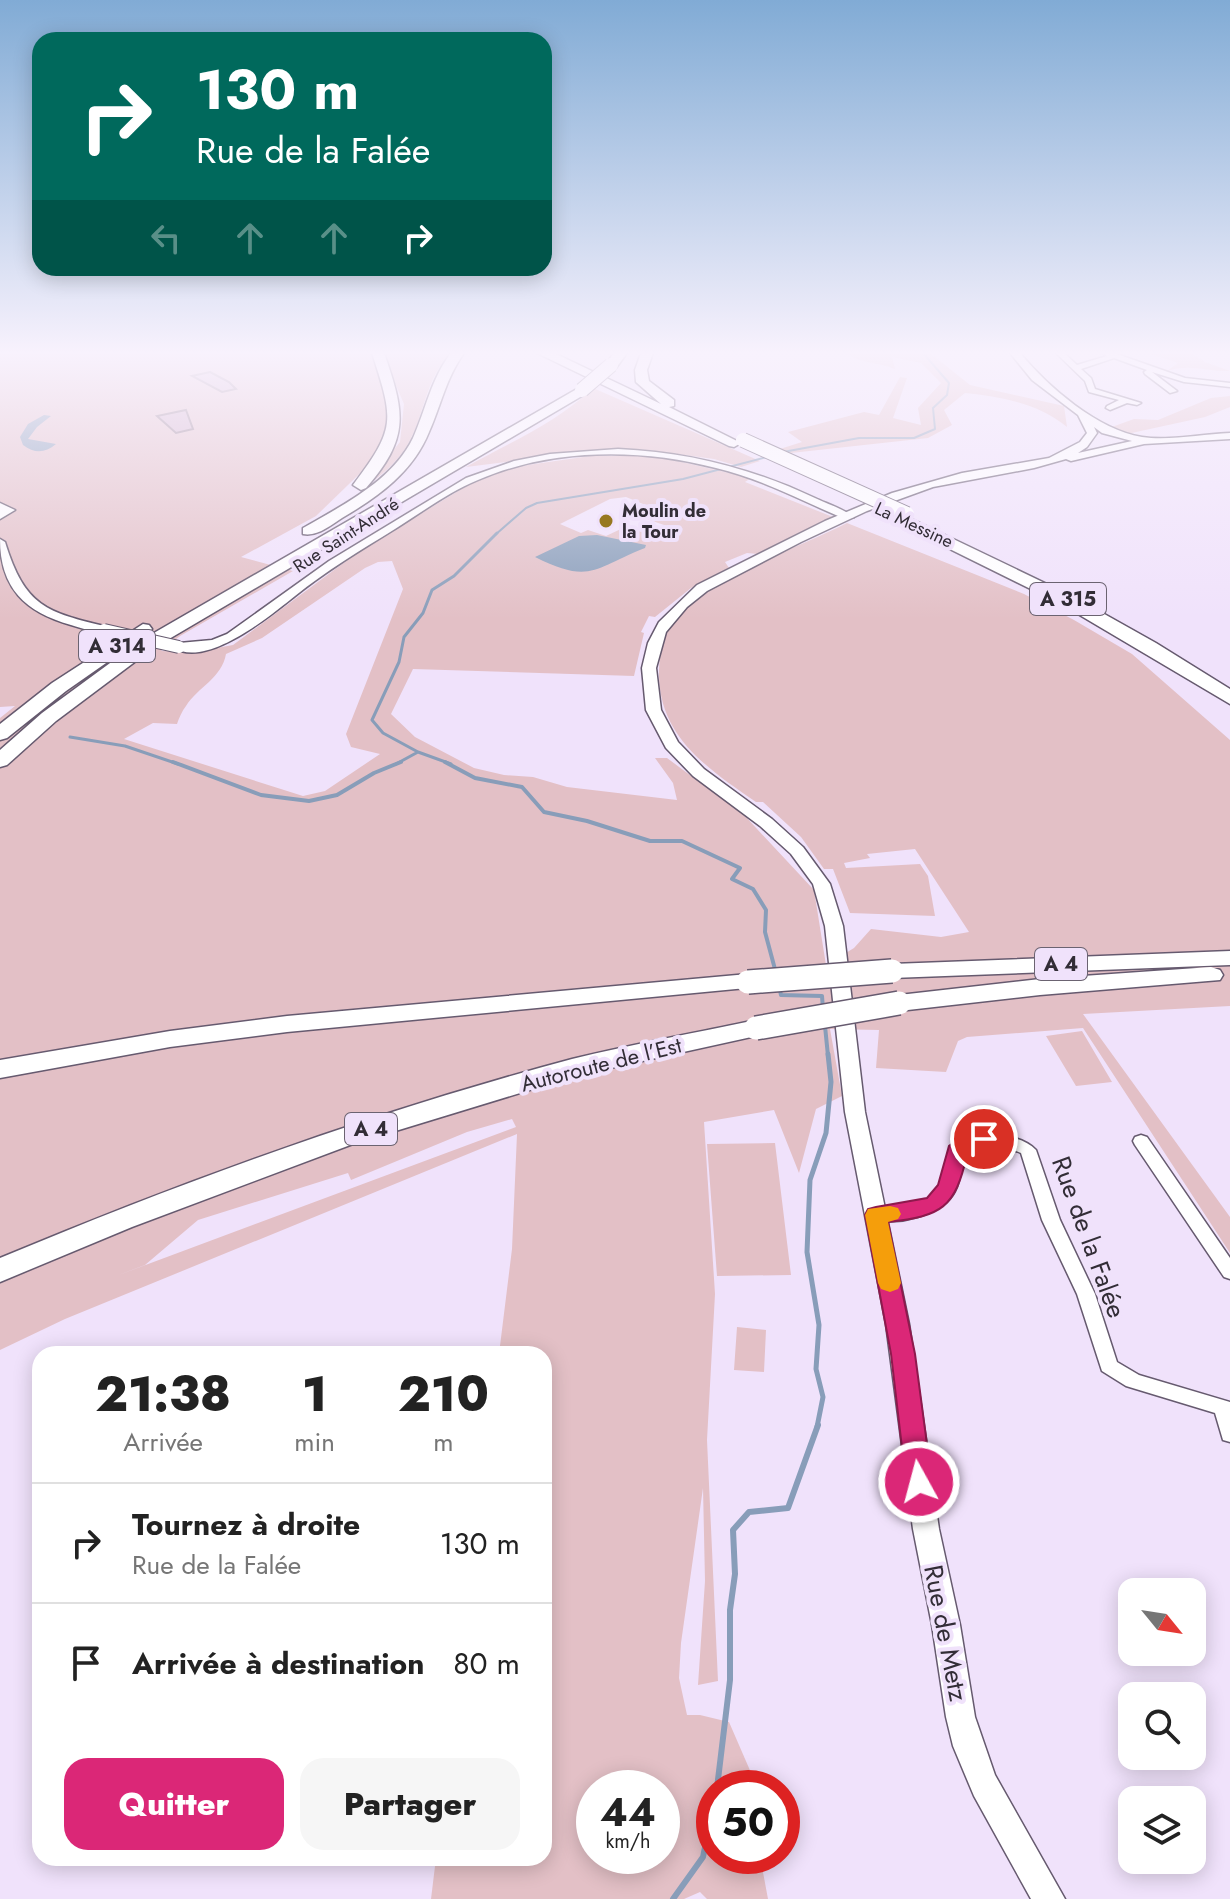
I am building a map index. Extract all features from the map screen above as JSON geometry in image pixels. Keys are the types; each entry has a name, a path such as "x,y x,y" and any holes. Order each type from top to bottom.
{"highway":[{"path":"306,532 362,484 389,450 391,442"},
{"name":"A 314","path":"0,734 124,641 371,491 401,466 418,442"},
{"name":"A 314","path":"0,761 49,717 146,645 497,442"},
{"name":"La Messine","path":"738,442 1077,594 1230,684"},
{"name":"La Messine","path":"902,516 1092,612 1153,647 1230,698"},
{"name":"A 4","path":"0,1069 170,1039 287,1024 748,982 892,971 1230,958"},
{"name":"Autoroute de l’Est","path":"0,1271 122,1219 343,1137 576,1067 756,1028 899,1003 1159,976 1230,974"}],"main road":[{"path":"999,470 1057,454 1079,442"},
{"path":"1042,463 1071,453 1082,442"},
{"path":"999,470 1143,442"},
{"name":"Rue de Metz","path":"999,470 924,486 849,517 702,588 680,604 662,625 653,643 648,691 659,730 677,753 772,826 810,866 821,882 834,921 843,1029 855,1113 903,1354 931,1558 967,1741 1012,1839 1049,1899"}],"street":[{"name":"Rue Saint-André","path":"0,542 13,586 31,604 58,617 179,647 206,646 238,635 349,553 455,488 486,473 548,458 611,452 663,454 741,471 849,517"},
{"name":"Rue de la Falée","path":"876,1215 925,1208 943,1197 949,1188 957,1151 972,1141 1001,1140 1028,1150 1033,1157 1051,1220 1086,1294 1109,1366 1133,1381 1227,1409"},
{"path":"1141,1141 1230,1272"},
{"path":"1227,1409 1230,1434"}],"shaded area":[{"path":"0,442 384,442 382,452 316,516 241,557 293,571 180,636 161,651 195,652 233,645 361,550 468,485 514,467 590,456 656,456 751,478 745,482 833,517 758,554 747,553 725,562 729,568 691,588 655,617 649,616 641,632 644,633 634,676 413,669 391,714 415,737 474,768 533,777 567,787 677,800 673,783 655,758 667,758 745,816 814,890 826,965 854,948 871,929 941,937 969,932 915,849 867,854 870,858 844,863 846,868 920,864 928,876 935,916 850,913 833,869 824,869 801,837 763,802 756,802 722,778 678,735 662,699 659,669 664,639 671,625 691,604 733,577 847,523 1024,594 1074,620 1132,654 1230,740 1230,1006 1083,1014 1230,1217 1230,1253 1083,1028 967,1037 958,1041 946,1072 876,1068 879,1030 830,1029 842,1096 816,1109 799,1173 774,1110 704,1122 715,1294 707,1440 718,1681 698,1685 705,1581 703,1488 681,1643 679,1678 687,1715 729,1722 750,1770 696,1770 696,1874 763,1874 768,1899 707,1899 700,1892 684,1899 431,1899 435,1866 552,1866 552,1346 500,1346 512,1249 517,1134 65,1319 0,1350 0,718 15,706 0,707","holes":["626,497 648,506 635,515 667,526 660,532 625,527 606,536 588,530 581,533 560,524 610,499","392,561 403,589 346,734 351,747 380,754 325,791 303,796 124,739 153,723 177,724 191,699 220,670 226,654 262,638 365,568 378,562","512,1119 516,1127 116,1276 145,1265 198,1220 348,1173 351,1180 467,1132"]},
{"path":"400,442 409,442 388,469 363,488"},
{"path":"513,442 716,442 760,461 741,467 714,459 648,450 612,449 466,467"},
{"path":"802,442 895,442 791,453 780,449"},
{"path":"1082,1031 1112,1082 1076,1086 1046,1036"},
{"path":"775,1143 791,1275 717,1276 707,1144"},
{"path":"737,1327 766,1330 764,1372 734,1370"}],"water":[{"path":"22,442 56,444 44,451 23,445"},
{"path":"597,535 646,545 603,567 581,572 535,557 579,536"}],"waterway":[{"path":"783,452 839,442"},
{"path":"495,535 526,508 537,503 683,479 767,457"},
{"path":"418,752 383,733 372,720 399,662 404,637 423,613 432,590 454,576 495,535"},
{"path":"70,737 125,746 178,764"},
{"path":"396,764 418,752"},
{"path":"418,752 451,764"},
{"path":"173,762 261,795 309,801 337,795 374,773 401,762"},
{"path":"445,762 475,778 522,787 544,812 587,821 650,841 682,841 740,868 732,879 753,889 766,910 765,932 776,973"},
{"path":"779,986 781,995 822,996 823,1009"},
{"path":"825,1026 828,1056"},
{"path":"817,1427 823,1397 816,1369 819,1325 807,1252 810,1180 826,1133 831,1082 828,1054"},
{"path":"719,1770 730,1680 730,1610 735,1574 733,1530 749,1512 788,1508 818,1425"},
{"path":"673,1899 696,1867"}],"slow traffic":[{"path":"890,1214 876,1215 890,1283"}],"place":[{"name":"Moulin de la Tour","path":"606,521"}],"route":[{"path":"919,1482 903,1354 876,1215 906,1212 935,1203 949,1188 957,1151 963,1145 984,1139"}]}
